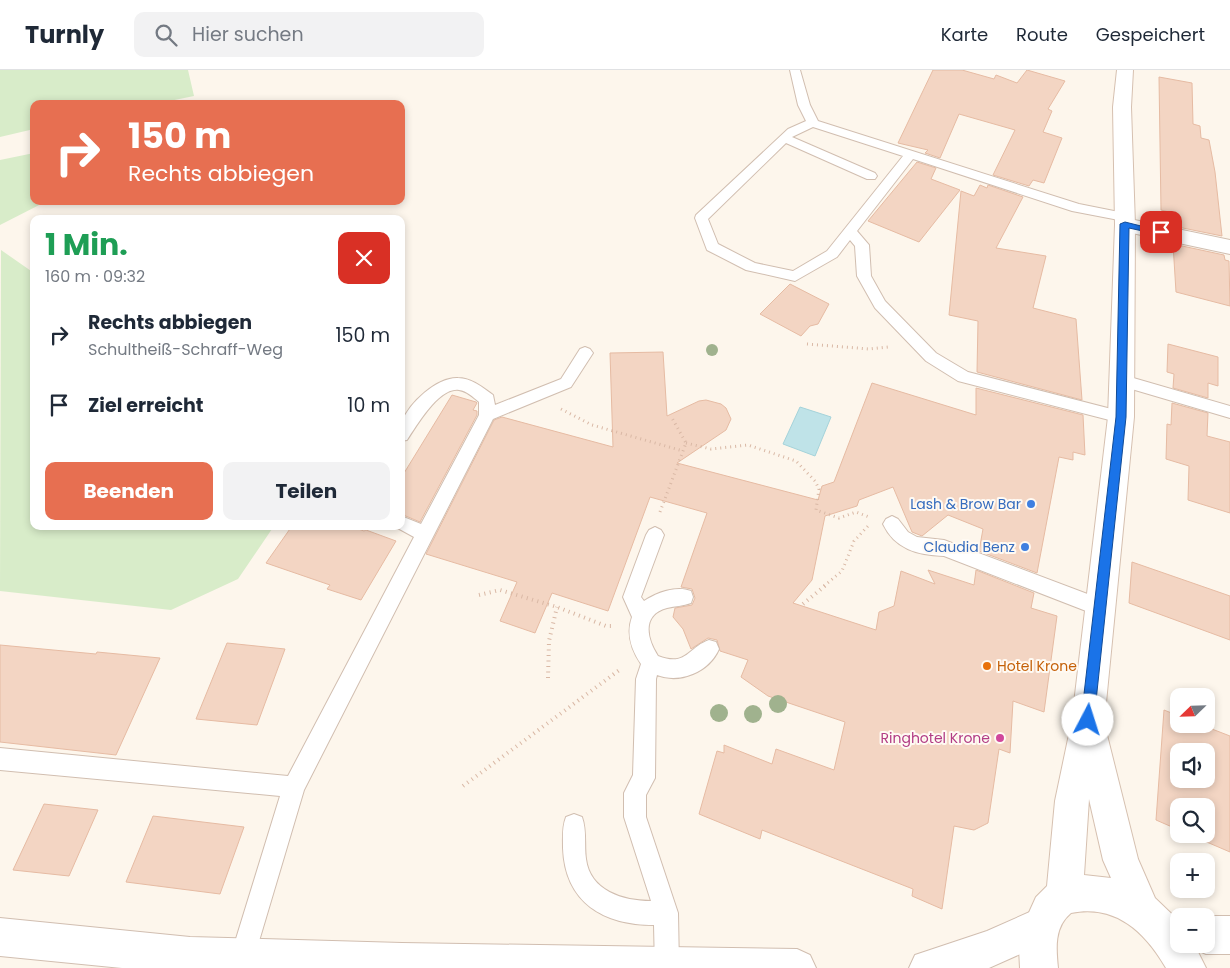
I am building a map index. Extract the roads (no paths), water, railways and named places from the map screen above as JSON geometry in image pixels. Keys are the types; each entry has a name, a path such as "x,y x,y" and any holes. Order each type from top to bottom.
{"main road":[{"path":"1039,968 1036,943 1041,926 1050,910 1064,896 1072,801 1088,720 1121,417 1125,221 1122,107 1125,70"},
{"path":"1125,221 1230,247"},
{"path":"1088,720 1121,860 1187,968"},
{"path":"1064,896 1103,893 1124,901 1163,927"},
{"path":"928,968 990,949 1041,926"},
{"path":"1215,935 1230,935"},
{"path":"0,937 182,962 797,968"}],"lane":[{"path":"795,70 804,106 813,124"},
{"path":"911,154 832,254 795,276 751,267 712,247 700,218 792,131 813,124 911,154 1077,208 1125,221"},
{"path":"784,138 871,176"},
{"path":"850,232 862,246 864,276 880,304 931,357 963,377 1121,417"},
{"path":"487,415 566,383 585,353"},
{"path":"1123,380 1230,412"},
{"path":"240,962 294,787 487,415 487,399 474,388 460,382 440,386 405,431"},
{"path":"892,524 897,534 918,547 944,548 1099,607"},
{"path":"405,525 425,534"},
{"path":"657,527 632,597 646,658 644,778 635,793 635,817 666,913 667,967"},
{"path":"639,622 648,607 658,600 684,597"},
{"path":"646,658 666,671 681,670 701,658 709,650"},
{"path":"0,759 294,787"},
{"path":"574,825 575,861 585,887 604,903 630,913 666,913"}],"water":[{"path":"800,407 831,417 815,456 783,444"}],"place":[{"name":"Lash & Brow Bar","path":"1031,504"},
{"name":"Claudia Benz","path":"1025,547"},
{"name":"Hotel Krone","path":"987,666"},
{"name":"Ringhotel Krone","path":"1000,738"}]}
